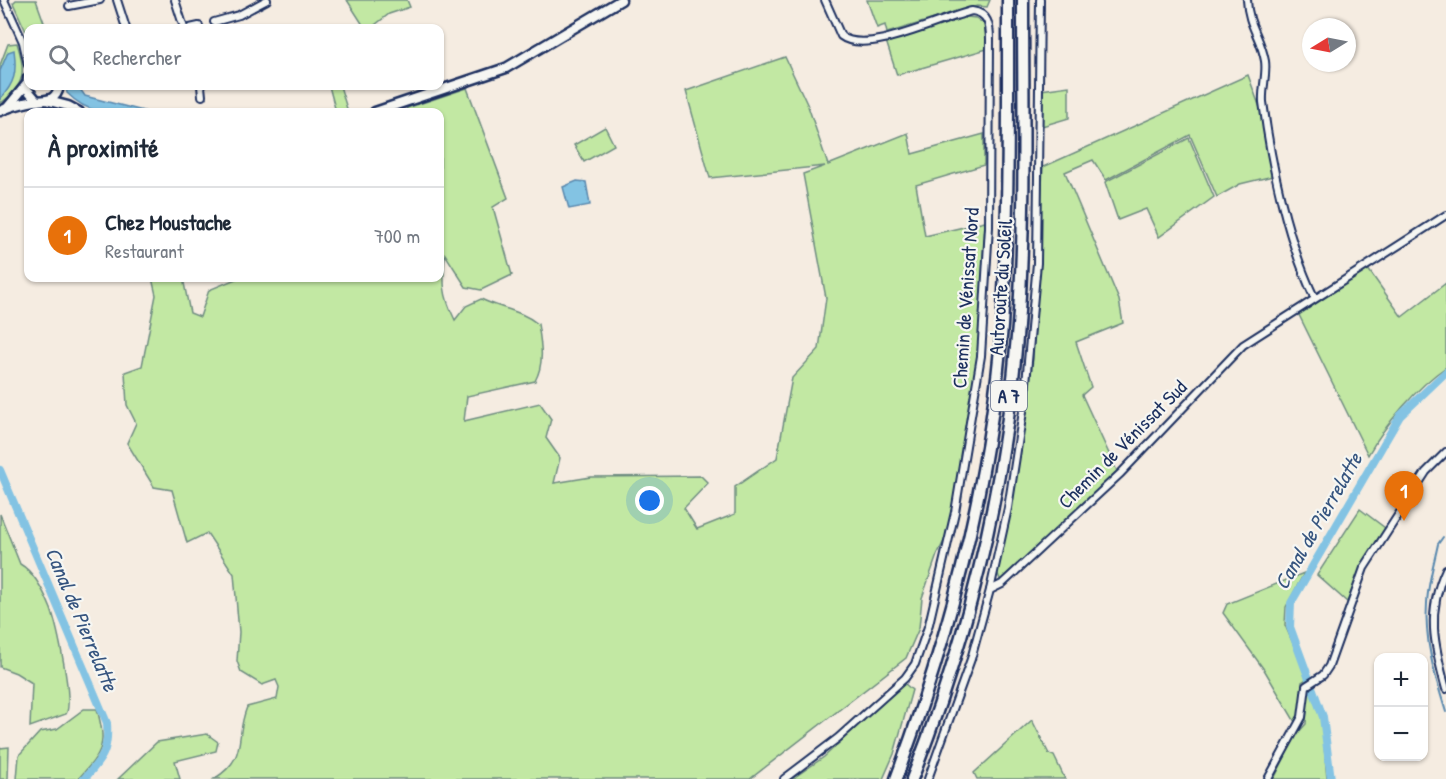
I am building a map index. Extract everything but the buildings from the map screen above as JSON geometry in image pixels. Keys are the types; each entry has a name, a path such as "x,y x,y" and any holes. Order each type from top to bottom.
{"highway":[{"name":"Autoroute du Soleil","path":"896,779 941,646 963,566 980,488 993,404 1001,328 1007,231 1008,0"},
{"name":"Autoroute du Soleil","path":"912,779 945,690 970,605 993,505 1006,420 1018,327 1022,231 1023,0"}],"main road":[{"path":"444,89 506,68 621,0"},
{"path":"3,110 24,85"},
{"path":"29,90 31,96 37,101"},
{"path":"49,101 57,90"},
{"path":"60,90 68,106"},
{"path":"387,108 440,90"},
{"path":"3,110 37,101 49,101 72,108"}],"street":[{"path":"4,0 24,47"},
{"path":"69,6 100,0"},
{"path":"117,0 125,24"},
{"path":"175,0 183,24"},
{"path":"214,22 239,15 267,0"},
{"name":"Chemin de Vénissat Nord","path":"784,779 838,738 905,678 915,664 943,568 959,490 981,356 989,227 990,39 988,22 984,16 972,11 878,40 853,42 846,40 836,29 825,0"},
{"path":"928,779 971,659 990,590 1008,508 1024,405 1036,263 1040,0"},
{"path":"1247,0 1248,19 1260,42 1266,64 1262,87 1275,169 1287,218 1314,297"},
{"path":"201,90 202,96"},
{"name":"Chemin de Vénissat Sud","path":"990,590 1002,584 1120,473 1243,345 1314,297 1446,215"},
{"path":"1268,779 1298,727 1302,717 1306,686 1318,679 1329,666 1364,568 1426,472 1446,452"},
{"path":"1446,569 1436,591 1433,608 1437,656 1446,689"}],"green space":[{"path":"16,0 36,0 45,24 24,24 24,27 13,3"},
{"path":"347,0 407,0 410,7 389,14 376,24 362,24"},
{"path":"867,0 990,0 987,7 977,6 887,33 885,25 877,28"},
{"path":"967,17 976,18 984,24 987,49 897,75 886,41"},
{"path":"17,43 22,62 22,77 15,90 0,104 0,65 8,44"},
{"path":"785,57 808,106 828,165 908,133 912,154 984,134 984,165 916,185 925,236 985,222 978,356 962,461 947,535 937,555 922,598 919,628 906,658 750,779 214,779 225,771 236,755 247,707 277,699 279,687 276,680 262,685 241,672 237,661 239,632 234,574 207,533 187,543 172,490 154,487 127,443 136,423 127,405 125,372 142,366 156,295 153,282 184,282 190,313 200,317 209,290 228,282 444,282 444,280 448,303 455,320 466,306 481,299 525,316 538,324 541,353 540,367 535,381 467,396 464,421 540,403 551,419 546,438 560,458 554,483 591,477 701,476 708,483 684,508 697,529 735,514 735,487 777,458 792,378 819,349 826,298 803,174 825,166 710,178 686,91"},
{"path":"1248,75 1264,119 1273,176 1240,184 1217,197 1190,135 1106,180 1093,160 1065,172 1119,300 1123,323 1076,342 1091,387 1082,395 1117,471 1001,582 996,569 1016,478 1033,359 1043,167"},
{"path":"1069,86 1069,118 1042,126 1041,90"},
{"path":"467,88 508,198 493,207 512,275 481,290 466,287 445,254 444,280 444,108 407,108"},
{"path":"330,90 341,90 347,108 335,108"},
{"path":"605,127 614,145 584,162 574,145"},
{"path":"1189,138 1214,197 1159,237 1146,209 1118,220 1105,182"},
{"path":"1368,269 1402,317 1446,283 1446,367 1402,407 1368,455 1299,315"},
{"path":"1360,509 1385,528 1362,565 1347,602 1317,575"},
{"path":"0,514 20,564 34,578 51,609 66,680 68,707 66,714 30,727 32,683 0,667"},
{"path":"1304,573 1286,607 1285,625 1308,678 1302,682 1300,712 1295,722 1265,671 1223,613 1227,604"},
{"path":"904,683 912,690 894,754 883,779 792,779 824,757"},
{"path":"1308,689 1312,689 1322,723 1327,779 1274,779 1296,735 1306,724"},
{"path":"84,709 97,709 102,740 98,754 78,779 17,779 19,755 40,732 57,729"},
{"path":"1032,720 1065,779 977,779 974,773"},
{"path":"207,734 218,742 216,751 175,761 180,779 118,779 157,742"},
{"path":"9,747 8,779 0,779 0,748"}],"water":[{"path":"14,50 14,77 0,99 0,71 8,52"},
{"path":"67,90 81,90 85,96 132,108 88,108 67,93"},
{"path":"577,181 586,182 590,205 569,209 563,187"}],"waterway":[{"name":"Canal de Pierrelatte","path":"1331,779 1323,717 1290,627 1291,603 1400,416 1446,372"},
{"name":"Canal de Pierrelatte","path":"0,470 107,723 107,741 103,754 84,779"},
{"path":"1443,537 1438,544 1431,573 1427,631 1431,658 1446,712"}],"place":[{"name":"Chez Moustache","path":"1404,521"}]}
